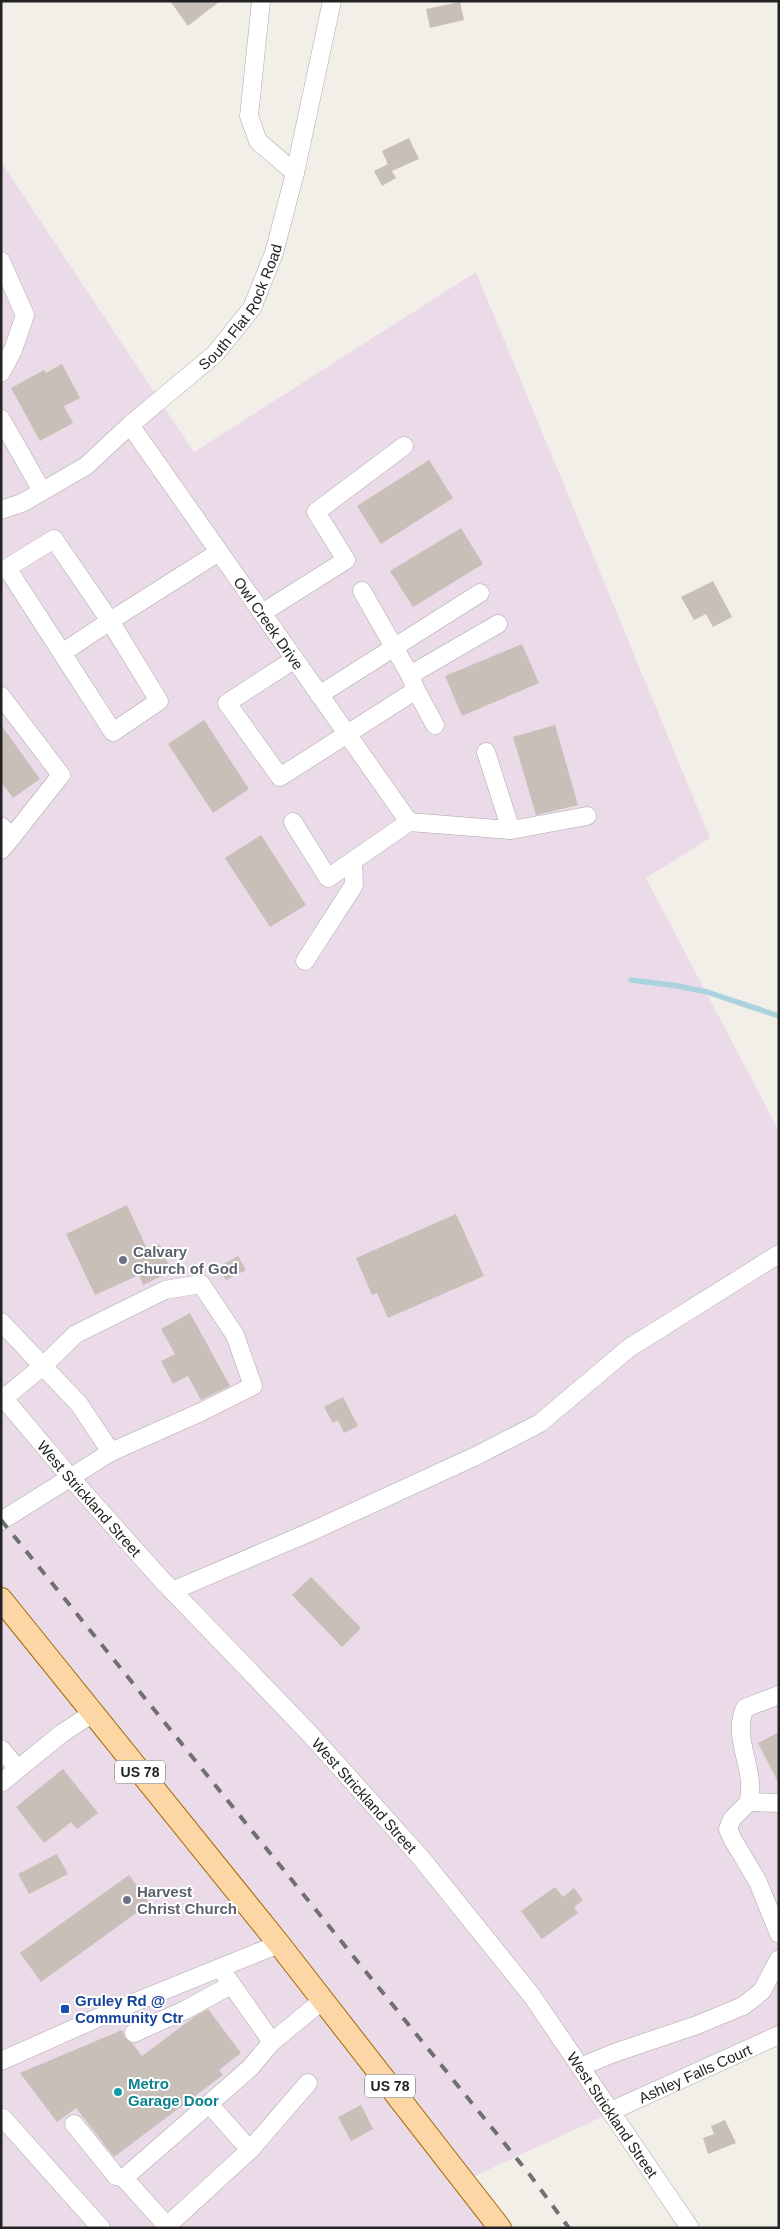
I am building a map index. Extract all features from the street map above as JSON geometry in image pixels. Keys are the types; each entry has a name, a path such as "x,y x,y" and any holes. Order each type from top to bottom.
{"main road":[{"name":"US 78","path":"4,1609 93,1713 279,1944 500,2228"}],"street":[{"path":"261,1 249,116 258,141 295,173"},
{"name":"South Flat Rock Road","path":"1,510 22,503 86,466 130,425 215,354 252,308 274,254 295,173 332,1"},
{"path":"1,261 25,315 13,350 1,373"},
{"path":"1,419 42,491"},
{"name":"Owl Creek Drive","path":"130,425 409,822"},
{"path":"262,614 346,560 316,512 404,446"},
{"path":"54,539 110,621 159,701 113,732 7,568 54,539"},
{"path":"62,653 219,552"},
{"path":"362,592 435,725"},
{"path":"319,695 480,593"},
{"path":"295,659 227,703 280,777 346,733 413,682 498,624"},
{"path":"1,696 61,775 5,838"},
{"path":"486,752 511,830"},
{"path":"293,822 328,878 409,822 511,830 587,816"},
{"path":"304,961 354,885 353,861"},
{"path":"172,1590 326,1525 478,1455 540,1423 629,1348 779,1254"},
{"path":"1,1521 111,1452 201,1412 253,1386 235,1335 201,1284 165,1290 76,1334 44,1365 3,1396"},
{"path":"1,1322 44,1365 79,1404 111,1452"},
{"name":"West Strickland Street","path":"3,1396 70,1477 172,1590 310,1733 421,1858 532,1996 690,2228"},
{"path":"779,1695 745,1708 740,1718 743,1752 750,1782 749,1802 732,1819 728,1829 758,1882 779,1934"},
{"path":"1,1783 61,1734 93,1713"},
{"path":"1,1749 18,1769"},
{"path":"749,1802 779,1802"},
{"path":"1,2061 118,2009 279,1944"},
{"path":"580,2067 743,2006 762,1991 779,1959"},
{"path":"220,1968 272,2042"},
{"path":"134,2033 185,2010 231,1985"},
{"path":"124,2178 250,2068 272,2042 323,2000"},
{"name":"Ashley Falls Court","path":"611,2112 779,2035"},
{"path":"74,2124 116,2176 124,2178 167,2226 250,2150 308,2083"},
{"path":"208,2104 250,2150"},
{"path":"2,2118 101,2228"}],"shaded area":[{"path":"1,162 194,452 476,272 710,838 646,878 779,1131 779,2035 464,2181 499,2228 1,2228"}],"building":[{"path":"170,1 220,1 188,26"},
{"path":"460,2 464,20 430,28 426,9"},
{"path":"409,138 419,159 392,171 396,178 382,186 374,171 388,164 382,151"},
{"path":"62,364 80,398 64,406 73,423 40,441 11,388 44,370 46,373"},
{"path":"429,460 453,498 381,544 357,506"},
{"path":"461,528 483,564 413,607 390,571"},
{"path":"713,581 732,617 713,627 706,614 694,620 681,597"},
{"path":"522,644 539,683 462,716 445,676"},
{"path":"204,720 249,789 213,813 168,744"},
{"path":"1,725 40,779 13,798 1,782"},
{"path":"555,725 578,805 536,815 513,737"},
{"path":"261,835 306,905 270,927 225,858"},
{"name":"Calvary Church of God","path":"127,1205 147,1249 159,1244 172,1271 143,1285 139,1275 95,1295 66,1234"},
{"path":"456,1214 484,1276 388,1318 377,1293 372,1295 356,1258"},
{"path":"238,1256 246,1270 226,1280 218,1267"},
{"path":"190,1313 230,1386 201,1400 188,1376 173,1384 161,1361 175,1354 161,1329"},
{"path":"343,1397 358,1426 344,1433 338,1420 333,1423 324,1407"},
{"path":"311,1577 361,1628 342,1647 292,1595"},
{"path":"779,1732 779,1784 758,1743"},
{"path":"63,1769 98,1813 77,1829 71,1822 44,1843 16,1807"},
{"path":"57,1854 68,1874 29,1894 18,1874"},
{"path":"129,1875 150,1903 41,1982 20,1953"},
{"path":"555,1887 563,1897 574,1888 583,1900 574,1907 578,1913 542,1939 521,1911"},
{"name":"Metro Garage Door","path":"208,2009 241,2053 219,2070 223,2075 114,2157 76,2108 57,2122 20,2073 122,2030 125,2038 132,2043 142,2056 194,2017"},
{"path":"361,2105 373,2129 351,2141 338,2117"},
{"path":"725,2120 736,2143 708,2154 703,2138 714,2134 711,2126"}],"waterway":[{"path":"631,980 707,992 779,1016"}],"railway":[{"path":"1,1520 530,2175 569,2228"}],"place":[{"name":"Calvary Church of God","path":"123,1260"},
{"name":"Harvest Christ Church","path":"127,1900"},
{"name":"Gruley Rd @ Community Ctr","path":"65,2009"},
{"name":"Metro Garage Door","path":"118,2092"}]}
